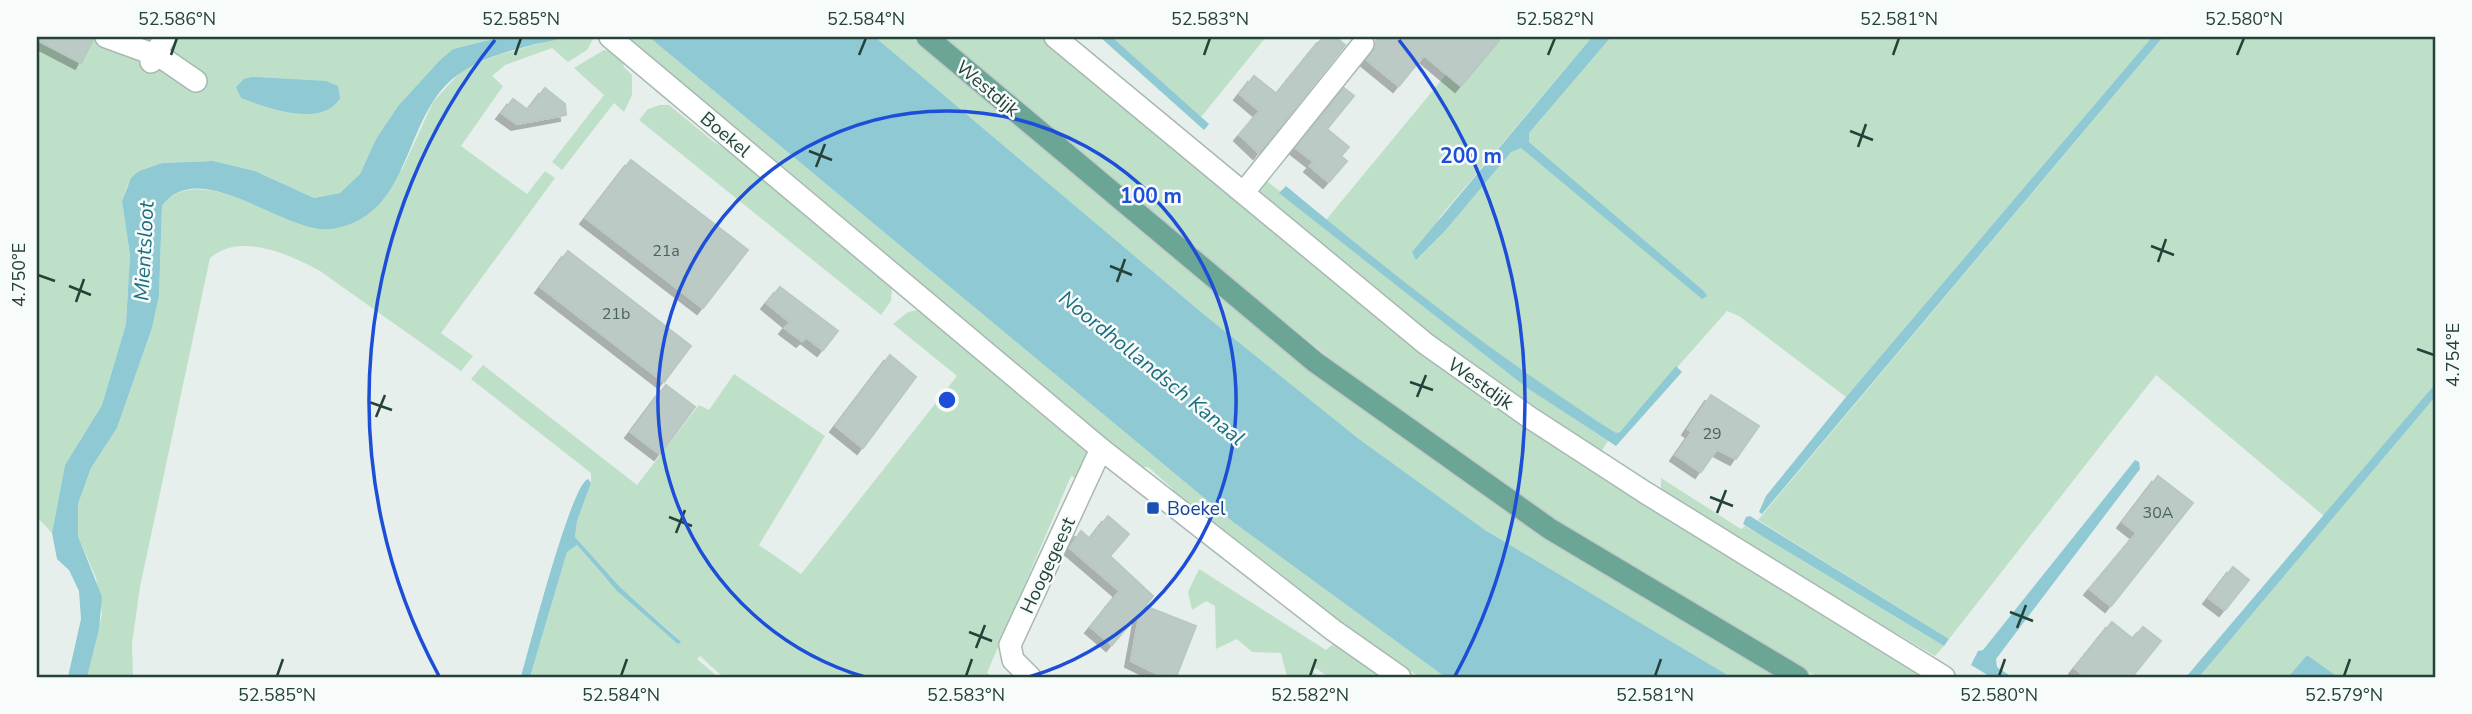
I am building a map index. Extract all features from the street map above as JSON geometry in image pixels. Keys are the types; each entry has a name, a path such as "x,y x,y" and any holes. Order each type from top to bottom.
{"main road":[{"name":"Westdijk","path":"927,37 1315,362 1550,528 1798,677"}],"street":[{"path":"106,37 157,51 196,81"},
{"name":"Boekel","path":"610,37 1101,449 1333,630 1400,677"},
{"name":"Westdijk","path":"1055,37 1426,344 1530,417 1646,493 1944,677"},
{"path":"1244,192 1363,44"},
{"name":"Hoogegeest","path":"1030,677 1013,660 1010,645 1101,449"}],"green space":[{"path":"37,37 502,37 453,49 440,60 398,106 376,139 360,174 340,193 314,198 255,171 213,161 162,163 139,171 127,186 122,201 130,255 126,324 102,405 65,465 52,533 37,517"},
{"path":"562,37 593,39 587,50 568,62 552,48 505,65 492,76 503,86 461,146 527,194 545,171 555,178 441,333 473,356 461,371 320,271 294,258 250,246 222,250 210,258 140,587 132,644 133,677 87,677 102,614 96,578 78,536 78,504 91,468 117,428 152,328 159,296 162,206 175,194 191,190 209,190 298,223 330,229 402,170 433,102 463,69 498,55"},
{"path":"624,37 649,37 1233,522 1445,677 1419,677 1299,592 1172,493 1173,489 1148,467 1139,467"},
{"path":"875,37 911,37 1384,425 1541,534 1778,677 1731,677 1485,530 1359,439 1201,312"},
{"path":"942,37 1044,37 1284,236 1925,677 1817,677 1557,521 1399,414 1141,205"},
{"path":"1112,37 1266,37 1201,117"},
{"path":"1477,37 1592,37 1440,217 1417,259 1445,231 1511,151 1521,148 1703,299 1704,291 1529,142 1529,133 1611,37 2152,37 1846,397 1739,316 1727,311 1620,432 1616,433 1468,331 1326,220"},
{"path":"2163,37 2435,37 2435,384 2324,516 2156,375 1949,639 1758,520"},
{"path":"604,50 613,52 626,62 623,66 632,75 632,95 624,112 614,103 562,170 552,162 604,95 574,68"},
{"path":"669,105 714,142 742,158 892,286 891,301 881,315 639,120 648,109"},
{"path":"1263,178 1527,388 1608,441 1599,455 1492,384 1259,197 1255,188"},
{"path":"926,311 1086,446 1088,456 1080,480 1071,476 987,673 993,677 723,677 700,656 697,659 718,677 530,677 567,552 577,545 605,578 681,641 620,587 575,537 577,521 591,483 591,473 471,379 483,365 637,485 699,405 709,410 734,374 825,436 759,545 801,574 957,376 893,324 908,312"},
{"path":"2435,397 2435,677 2338,677 2307,655 2288,677 2199,677"},
{"path":"1661,478 1741,529 1745,526 1944,646 1935,656 1735,539 1661,491"},
{"path":"1199,569 1326,650 1335,642 1385,677 1329,677 1315,668 1313,672 1320,677 1287,677 1281,653 1252,652 1237,639 1216,649 1215,606 1206,601 1192,610 1188,592"}],"water":[{"name":"Mientsloot","path":"502,37 562,37 475,64 446,85 432,103 390,190 375,208 356,221 331,229 312,228 244,200 198,188 178,192 162,206 159,296 152,328 117,428 91,468 78,504 78,536 102,597 99,629 87,677 68,677 81,619 79,591 69,570 57,559 52,533 65,465 102,405 126,324 130,255 122,201 131,178 139,171 162,163 213,161 255,171 314,198 340,193 360,174 376,139 398,106 440,60 453,49"},
{"name":"Noordhollandsch Kanaal","path":"649,37 875,37 1201,312 1359,439 1485,530 1731,677 1445,677 1233,522"},
{"path":"1100,37 1112,37 1209,124 1204,130"},
{"path":"1592,37 1611,37 1529,133 1529,142 1704,291 1707,296 1702,299 1521,148 1511,152 1445,231 1416,260 1412,252"},
{"path":"2152,37 2163,37 1762,514 1759,512 1766,496 1846,397"},
{"path":"252,77 326,81 338,86 340,98 332,107 320,112 307,114 279,110 241,98 236,87 244,79"},
{"path":"1286,186 1447,315 1530,376 1616,433 1620,432 1676,366 1682,372 1616,446 1527,388 1279,193"},
{"path":"2435,384 2435,397 2199,677 2186,677"},
{"path":"2135,460 2139,462 2140,469 1996,659 1997,667 2012,677 1991,677 1971,665 1978,651 1983,650"},
{"path":"588,479 591,483 577,521 575,537 620,587 681,642 678,644 617,591 577,545 567,552 530,677 521,677 561,537 571,508"},
{"path":"1750,516 1949,639 1944,646 1765,538 1743,524 1746,517"},
{"path":"2307,655 2338,677 2288,677"}],"building":[{"path":"37,37 93,37 93,40 81,63 37,40"},
{"path":"1323,37 1335,37 1345,45 1259,153 1240,135 1260,111 1240,94 1254,76 1277,94"},
{"path":"1378,37 1502,37 1461,86 1424,55 1399,86 1367,60"},
{"path":"545,88 565,104 566,115 517,124 502,113 513,99 528,110"},
{"path":"1344,88 1354,96 1327,129 1349,147 1341,156 1347,161 1329,182 1310,166 1314,162 1296,148"},
{"path":"631,160 748,250 703,308 586,218"},
{"path":"568,251 691,346 664,382 541,287"},
{"path":"780,287 838,331 823,350 806,337 802,341 785,328 790,322 767,303"},
{"path":"890,355 916,377 863,448 836,426"},
{"path":"666,385 695,407 660,454 631,432"},
{"path":"1711,395 1759,426 1736,459 1717,449 1701,472 1676,455 1692,432 1688,429"},
{"path":"2158,476 2193,503 2111,606 2090,589 2137,533 2123,522"},
{"path":"1108,516 1129,534 1110,556 1153,596 1145,606 1196,626 1176,677 1164,677 1131,661 1140,612 1112,645 1091,627 1120,591 1070,548 1081,531 1090,539"},
{"path":"2233,567 2249,580 2225,610 2209,598"},
{"path":"2112,622 2133,639 2143,627 2161,641 2132,677 2086,677 2075,668"}],"place":[{"name":"Boekel","path":"1153,508"}]}
